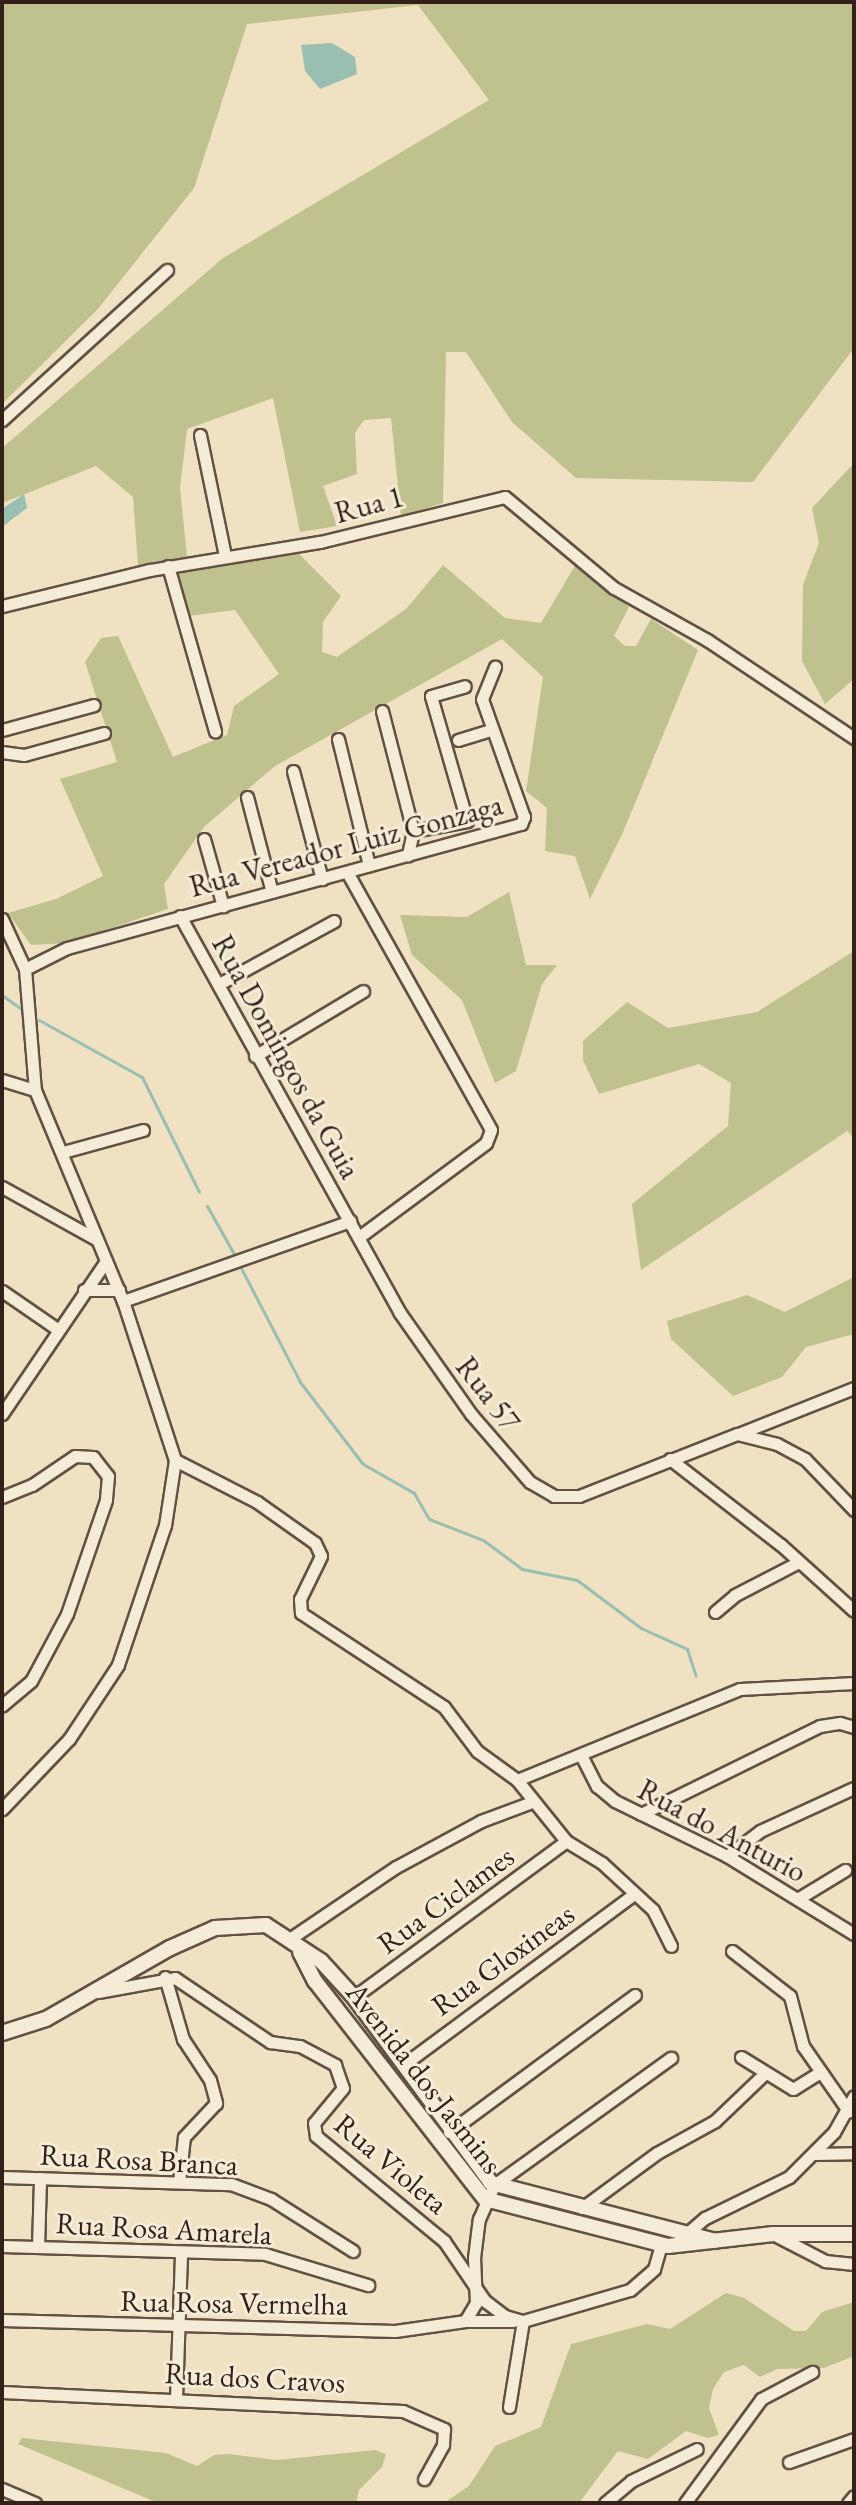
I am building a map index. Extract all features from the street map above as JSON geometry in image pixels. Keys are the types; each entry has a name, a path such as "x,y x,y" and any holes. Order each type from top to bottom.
{"street":[{"path":"2,420 167,270"},
{"path":"200,435 225,556"},
{"name":"Rua 1","path":"2,606 168,566 320,542 505,497 614,588 707,640 854,738"},
{"path":"168,566 215,731"},
{"name":"Rua Vereador Luiz Gonzaga","path":"25,969 55,952 523,822 482,699 495,666"},
{"path":"413,831 467,821 431,696 465,686"},
{"path":"2,730 94,705"},
{"path":"382,711 413,831 408,855"},
{"path":"458,740 491,730"},
{"path":"2,752 24,755 104,733"},
{"path":"338,739 369,865"},
{"path":"293,771 322,879"},
{"path":"247,797 272,892"},
{"path":"204,839 223,906"},
{"path":"347,872 491,1130 486,1143 359,1237"},
{"name":"Rua Domingos da Guia","path":"180,916 255,1056 350,1221"},
{"path":"2,919 25,969 35,1090 121,1296 175,1460 172,1496 154,1564 118,1665 69,1739 2,1809"},
{"path":"219,984 334,921"},
{"path":"255,1056 363,991"},
{"path":"2,1080 35,1090"},
{"path":"63,1152 143,1130"},
{"path":"2,1187 96,1240"},
{"path":"84,1290 121,1296 350,1221"},
{"name":"Rua 57","path":"350,1221 418,1342 471,1414 541,1491 565,1498 579,1496 854,1388"},
{"path":"2,1414 106,1261"},
{"path":"2,1291 57,1329"},
{"path":"737,1434 777,1444 805,1459 854,1510"},
{"path":"2,1497 32,1485 75,1456 93,1457 108,1476 106,1500 67,1614 31,1681 2,1705"},
{"path":"670,1459 799,1562 854,1611"},
{"path":"175,1460 257,1502 315,1543 321,1556 300,1599 301,1613 444,1707 477,1751 517,1780 566,1841 602,1863 659,1918 671,1946"},
{"path":"715,1612 735,1595 799,1562"},
{"path":"517,1780 582,1757 740,1689 854,1683"},
{"path":"641,1814 820,1726 840,1723 854,1727"},
{"name":"Rua do Anturio","path":"582,1757 597,1786 641,1814 727,1856 854,1934"},
{"path":"727,1856 760,1831 854,1788"},
{"path":"288,1940 396,1867 481,1821 532,1802"},
{"name":"Rua Ciclames","path":"354,1997 566,1841"},
{"path":"799,1898 845,1870"},
{"name":"Rua Gloxineas","path":"403,2065 633,1895"},
{"name":"Avenida dos Jasmins","path":"2,2033 46,2019 98,1992 170,1948 215,1928 266,1925 300,1952 315,1981 485,2199 661,2245 683,2240 715,2241 773,2234 854,2234"},
{"path":"732,1951 790,1996 803,2046 849,2112"},
{"name":"Avenida dos Jasmins","path":"300,1952 321,1961 354,1997 449,2132 494,2185 582,2208 683,2240"},
{"path":"98,1992 165,1977 183,2039 210,2080 216,2103 184,2137 179,2182"},
{"name":"Rua Violeta","path":"165,1977 184,1983 270,2042 300,2046 335,2065 343,2088 314,2123 316,2136 444,2241 494,2309 521,2321"},
{"path":"449,2132 635,1995"},
{"path":"741,2057 793,2089 820,2072"},
{"path":"465,2321 474,2310 477,2289 474,2258 485,2199 494,2185 671,2058"},
{"path":"582,2208 657,2153 695,2134 729,2110 765,2073"},
{"path":"683,2240 705,2218 778,2186 815,2154 849,2112 854,2096"},
{"path":"815,2154 854,2153"},
{"name":"Rua Rosa Branca","path":"2,2177 231,2184 258,2193 353,2251"},
{"path":"38,2247 40,2178"},
{"path":"773,2234 825,2261 854,2264"},
{"path":"509,2407 521,2321 636,2287 654,2269 661,2245"},
{"name":"Rua Rosa Amarela","path":"2,2246 272,2255 368,2285"},
{"path":"176,2398 181,2252"},
{"name":"Rua Rosa Vermelha","path":"2,2320 395,2331 465,2321 521,2321"},
{"path":"685,2503 761,2399 812,2372"},
{"name":"Rua dos Cravos","path":"2,2392 383,2408 416,2414 440,2423 445,2436 424,2479"},
{"path":"789,2462 854,2439"},
{"path":"605,2503 697,2449"},
{"path":"2,2489 35,2503"},
{"path":"848,2503 854,2496"}],"green space":[{"path":"2,2 854,2 854,348 753,482 576,478 512,422 466,352 446,352 443,503 401,516 391,418 364,420 355,433 357,474 323,486 337,526 300,532 273,398 187,429 180,488 187,557 138,565 133,497 96,466 2,503 2,448 223,258 489,100 418,5 247,24 194,188 97,310 2,404"},
{"path":"854,463 854,679 825,704 802,661 803,585 819,543 812,508"},
{"path":"296,551 341,596 323,622 322,652 337,657 406,609 443,565 505,618 541,623 576,564 629,607 614,636 625,646 636,646 651,619 698,650 624,830 590,899 575,856 545,851 547,808 526,791 543,677 502,639 275,766 204,827 164,884 168,909 67,943 31,945 8,913 56,899 103,876 60,779 117,762 85,662 101,638 118,636 173,757 227,735 234,706 279,674 235,610 188,616 177,570"},
{"path":"509,892 526,965 557,965 542,984 516,1071 495,1083 462,1000 412,955 400,915 467,917"},
{"path":"854,951 854,1138 847,1131 641,1270 632,1204 728,1126 731,1083 699,1064 599,1094 583,1060 583,1041 627,1002 668,1028 757,1012"},
{"path":"854,1277 854,1334 806,1347 782,1377 733,1396 671,1339 667,1321 747,1295 785,1312"},
{"path":"726,2293 744,2298 794,2331 806,2331 822,2312 854,2302 854,2356 824,2368 777,2369 760,2377 744,2365 724,2372 713,2389 709,2408 719,2435 708,2438 686,2431 648,2459 618,2451 579,2503 444,2503 469,2486 495,2446 541,2427 571,2344 647,2324 670,2329"},
{"path":"22,2438 166,2453 197,2466 214,2455 229,2454 277,2460 375,2450 386,2454 382,2467 359,2490 356,2503 158,2503 18,2444"}],"water":[{"path":"332,43 355,57 357,74 320,89 305,71 301,45"},
{"path":"24,494 27,508 2,527 2,509"}],"waterway":[{"path":"2,995 24,1011"},
{"path":"39,1020 142,1077 199,1192"},
{"path":"207,1206 234,1254"},
{"path":"241,1268 300,1382 363,1464 414,1493 429,1519 483,1540 522,1569 577,1580 641,1628 687,1649 696,1676"}]}
